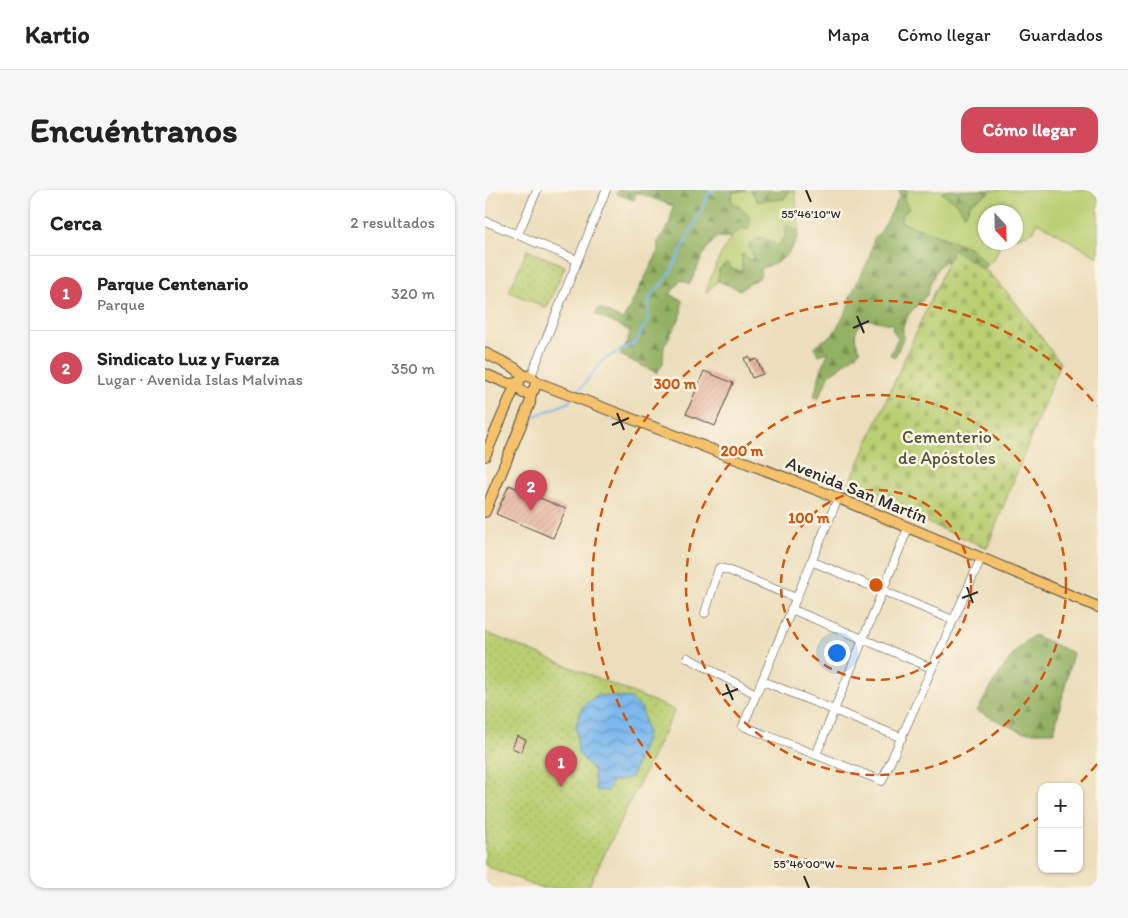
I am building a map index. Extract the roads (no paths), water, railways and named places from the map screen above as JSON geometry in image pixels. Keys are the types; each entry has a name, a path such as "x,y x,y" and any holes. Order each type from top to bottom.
{"main road":[{"path":"485,354 515,368 527,384 529,403 485,512"},
{"path":"485,374 509,384 527,384"},
{"path":"485,456 513,391 527,384"},
{"name":"Avenida San Martín","path":"527,384 547,386 837,498 1098,607"}],"street":[{"path":"518,234 537,190"},
{"path":"527,384 606,190"},
{"path":"485,220 577,260"},
{"path":"837,498 743,726 882,781 981,558"},
{"path":"816,755 908,528"},
{"path":"811,561 953,620"},
{"path":"705,612 719,568 796,598"},
{"path":"791,609 932,668"},
{"path":"688,658 756,694"},
{"path":"763,681 902,738"}],"water":[{"path":"597,695 630,698 642,709 647,735 632,776 623,780 612,781 608,791 596,790 593,770 578,753 576,725 583,706"}],"waterway":[{"path":"577,393 603,360 636,342 648,320 649,299 670,273 709,194 714,190"},
{"path":"534,416 568,403 571,400"}],"place":[{"name":"Sindicato Luz y Fuerza","path":"531,511"},
{"name":"Parque Centenario","path":"561,787"}],"park label":[{"name":"Cementerio de Apóstoles","path":"947,447"}]}
